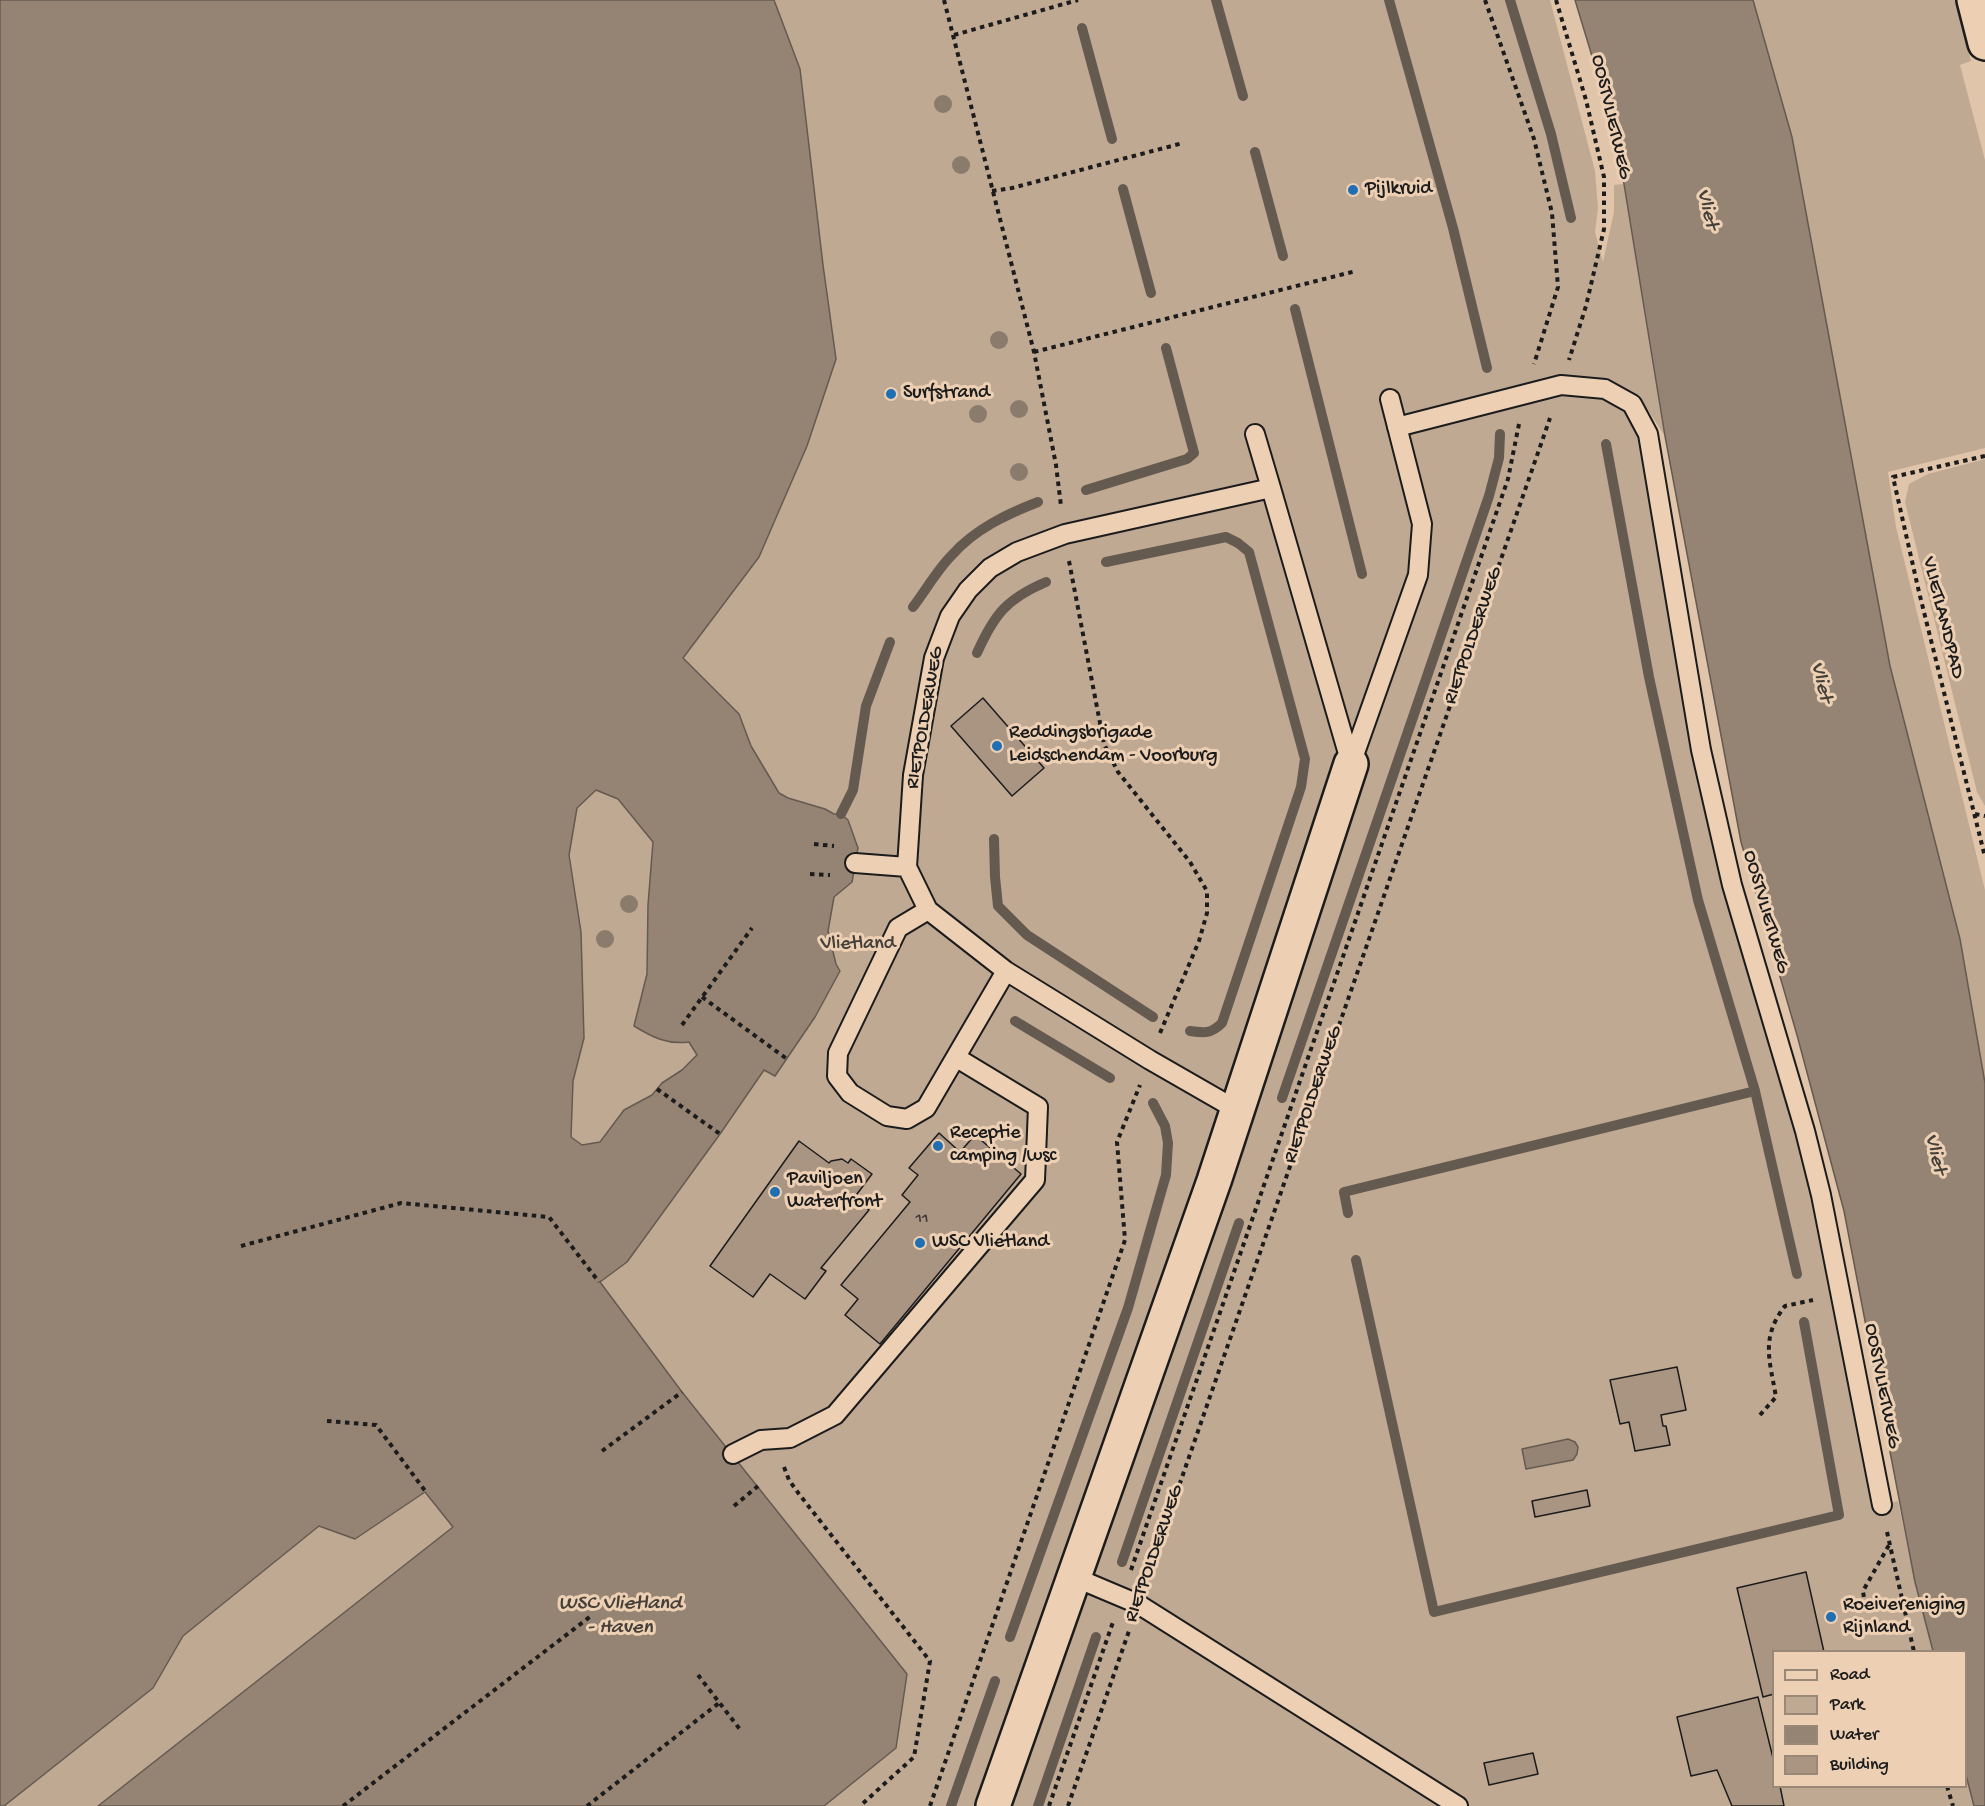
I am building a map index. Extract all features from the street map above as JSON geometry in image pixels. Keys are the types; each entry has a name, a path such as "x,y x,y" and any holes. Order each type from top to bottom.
{"street":[{"path":"1974,0 1985,43"},
{"path":"993,1806 1237,1110 1351,764"}],"lane":[{"name":"OOSTVLIETWEG","path":"1397,427 1561,385 1605,389 1632,404 1648,434 1701,750 1732,885 1805,1131 1821,1195 1882,1505"},
{"path":"1351,764 1418,575 1422,524 1390,399"},
{"path":"1256,434 1351,764"},
{"name":"RIETPOLDERWEG","path":"906,867 914,774 934,658 950,616 990,568 1017,552 1065,534 1271,488"},
{"path":"855,863 906,867 927,910 1006,971 1203,1092 1237,1110"},
{"path":"927,910 898,928 838,1053 837,1076 850,1093 887,1116 907,1119 926,1108 1006,971"},
{"path":"732,1454 761,1440 790,1438 835,1415 1035,1180 1038,1107 957,1058"},
{"path":"1074,1576 1130,1601 1458,1806"}],"path":[{"path":"954,35 1078,0"},
{"path":"1049,1806 1130,1601 1508,479 1525,393 1558,287 1552,213 1534,139 1485,0"},
{"name":"OOSTVLIETWEG","path":"1556,0 1586,100 1604,177 1604,229 1586,306 1561,385"},
{"path":"992,191 1184,143"},
{"path":"1034,352 1356,271"},
{"name":"RIETPOLDERWEG","path":"1068,1806 1130,1601 1561,385"},
{"name":"VLIETLANDPAD","path":"1985,456 1893,477 1985,857"},
{"path":"1975,814 1985,816"},
{"path":"682,1025 752,928"},
{"path":"702,998 787,1059"},
{"path":"930,1806 1125,1240 1117,1142 1150,1060"},
{"path":"657,1089 720,1134"},
{"path":"241,1245 401,1203 549,1217 599,1282"},
{"path":"1760,1415 1776,1397 1767,1348 1776,1318 1785,1306 1840,1293"},
{"path":"602,1451 682,1392"},
{"path":"327,1421 376,1425 426,1492"},
{"path":"790,1438 783,1465 789,1480 930,1661 914,1756 860,1806"},
{"path":"734,1506 758,1486"},
{"path":"1866,1606 1863,1591 1889,1544 1914,1650"},
{"path":"343,1806 591,1616"},
{"path":"698,1675 742,1732"},
{"path":"587,1806 719,1703"},
{"path":"1948,1788 1953,1806"}],"green space":[{"name":"Vlietland","path":"0,0 1550,0 1595,171 1598,208 1595,232 1603,262 1614,212 1614,185 1624,184 1665,436 1639,397 1631,393 1640,427 1701,772 1813,1197 1873,1507 1898,1501 1915,1582 1933,1650 1772,1650 1772,1788 1967,1788 1967,1779 1974,1806 0,1806"},
{"path":"1753,0 1961,0 1964,32 1971,61 1960,65 1985,160 1985,448 1888,472 1896,527 1985,890 1985,1083 1960,939 1890,666 1792,137"},
{"path":"1985,459 1985,806 1977,792 1905,502 1909,484 1928,474"}],"water":[{"name":"Vlietland","path":"0,0 774,0 800,69 836,359 807,446 759,557 683,658 739,714 751,746 779,793 834,814 841,814 848,820 858,848 852,882 834,897 828,931 836,964 840,971 815,1017 775,1076 764,1070 627,1262 600,1282 682,1392 907,1674 896,1748 824,1806 98,1806 453,1527 425,1492 355,1539 319,1526 183,1636 153,1688 4,1806 0,1806","holes":["596,790 618,799 653,842 648,905 647,974 634,1026 660,1039 681,1043 689,1042 697,1055 682,1070 662,1083 652,1095 624,1110 600,1142 582,1145 571,1137 573,1081 584,1038 581,932 569,855 577,808"]},
{"name":"Vliet","path":"1575,0 1753,0 1792,137 1890,666 1960,939 1985,1083 1985,1806 1974,1806 1967,1779 1967,1650 1933,1650 1915,1582 1844,1211 1797,1035 1741,842 1665,436 1624,184 1608,109"},
{"path":"1568,1439 1575,1442 1578,1447 1573,1460 1526,1469 1522,1449"}],"building":[{"name":"Reddingsbrigade Leidschendam - Voorburg","path":"983,698 1044,768 1012,796 951,726"},
{"name":"WSC Vlietland","path":"939,1133 960,1152 975,1135 1021,1174 880,1344 845,1315 858,1299 841,1285 910,1202 902,1195 918,1175 909,1168"},
{"path":"799,1141 829,1163 842,1159 848,1163 851,1159 872,1174 854,1198 869,1210 821,1268 826,1271 805,1299 770,1274 753,1297 710,1266"},
{"path":"1677,1367 1686,1410 1661,1415 1670,1445 1635,1451 1629,1422 1620,1424 1610,1380"},
{"path":"1587,1490 1590,1506 1535,1517 1532,1501"},
{"path":"1806,1572 1824,1650 1772,1650 1772,1695 1763,1697 1737,1588"},
{"path":"1758,1697 1772,1754 1772,1788 1780,1788 1784,1806 1732,1806 1717,1770 1691,1776 1677,1717"},
{"path":"1533,1753 1538,1774 1489,1785 1484,1763"}],"waterway":[{"path":"1216,0 1243,96"},
{"path":"1389,0 1453,228 1487,368"},
{"path":"1510,0 1551,134 1571,218"},
{"path":"1082,28 1112,139"},
{"path":"1255,152 1283,256"},
{"path":"1123,189 1151,293"},
{"path":"1295,309 1362,574"},
{"path":"1086,490 1187,459 1194,453 1166,348"},
{"path":"1282,1098 1489,496 1499,458 1500,434"},
{"path":"1606,444 1649,677 1698,900 1755,1091"},
{"path":"913,607 936,574 971,537 1003,517 1038,502"},
{"path":"1106,562 1226,537 1249,552 1305,759 1301,787 1222,1023 1207,1032 1190,1031"},
{"path":"977,653 989,628 1003,610 1021,595 1046,582"},
{"path":"841,814 853,790 866,706 890,642"},
{"path":"994,839 998,906 1027,935 1153,1017"},
{"path":"1015,1021 1110,1078"},
{"path":"1348,1213 1344,1192 1755,1091 1797,1274"},
{"path":"1010,1637 1128,1308 1166,1175 1168,1143 1165,1126 1153,1103"},
{"path":"1122,1562 1239,1223"},
{"path":"1356,1260 1434,1612 1839,1515 1804,1322"},
{"path":"1038,1806 1096,1637"},
{"path":"951,1806 995,1681"}],"place":[{"name":"Pijlkruid","path":"1353,190"},
{"name":"Surfstrand","path":"891,394"},
{"name":"Reddingsbrigade Leidschendam - Voorburg","path":"997,746"},
{"name":"Receptie camping /wsc","path":"938,1146"},
{"name":"Paviljoen Waterfront","path":"775,1192"},
{"name":"WSC Vlietland","path":"920,1243"},
{"name":"Roeivereniging Rijnland","path":"1831,1617"}],"water label":[{"name":"WSC Vlietland - Haven","path":"620,1617"}]}
